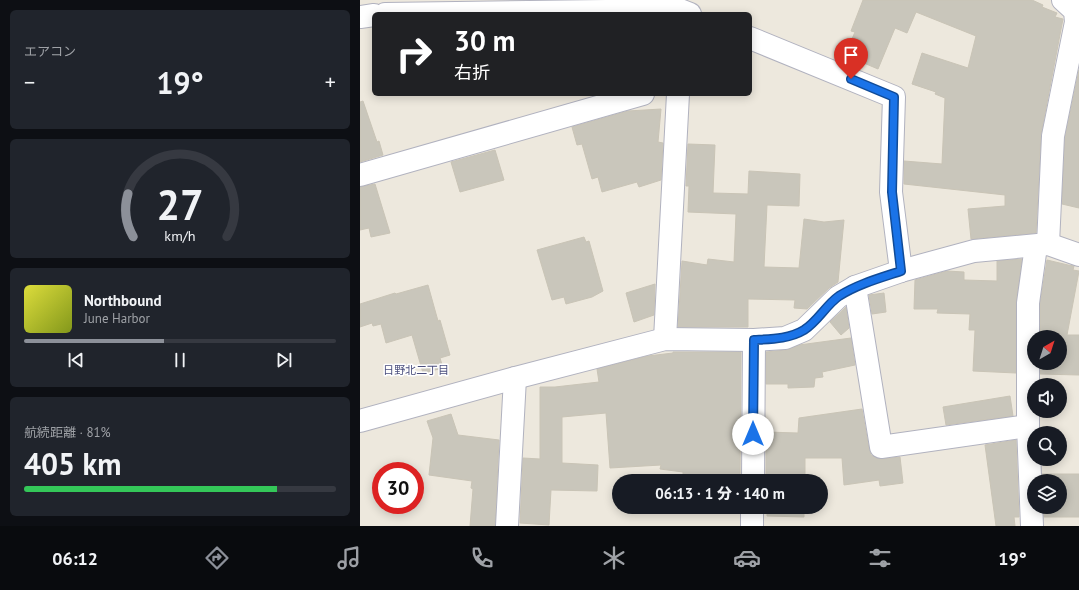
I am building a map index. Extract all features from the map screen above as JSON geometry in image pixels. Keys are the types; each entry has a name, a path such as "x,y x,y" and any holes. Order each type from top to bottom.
{"street":[{"path":"1028,426 1028,303 1042,245 1052,136 1076,22 1075,11 1063,0"},
{"path":"504,12 683,9"},
{"path":"360,17 372,16"},
{"path":"752,39 894,97 892,192 901,271"},
{"path":"360,175 636,96"},
{"path":"665,339 678,96"},
{"path":"360,421 515,378 665,339 754,340 785,338 804,330 838,297 855,287 901,271 974,251 1042,245 1079,255"},
{"path":"855,287 881,447 1027,426"},
{"path":"753,474 754,340"},
{"path":"507,526 515,378"},
{"path":"1030,466 1032,526"},
{"path":"752,514 752,526"}],"building":[{"path":"863,0 1032,0 1043,5 1042,7 1057,13 1055,17 1063,19 1041,134 1036,233 971,239 968,209 1005,206 1005,195 904,184 904,161 942,164 945,98 935,94 936,92 912,84 922,53 968,68 976,36 916,12 907,33 895,28 878,69 845,55 855,32 851,31"},
{"path":"1079,70 1079,208 1062,204 1065,138"},
{"path":"363,101 383,155 360,162 360,102"},
{"path":"661,109 658,142 663,143 661,180 639,187 637,182 602,192 598,177 592,179 582,144 577,145 572,127 628,111"},
{"path":"688,144 715,145 713,193 748,194 749,171 800,174 799,206 767,205 764,267 799,268 804,219 824,222 844,220 838,282 829,288 807,309 794,308 795,300 748,299 748,327 678,327 682,261 707,265 708,259 734,262 736,214 688,212 689,186 686,186"},
{"path":"495,150 504,180 460,192 451,162"},
{"path":"375,184 390,233 371,237 369,228 360,230 360,187"},
{"path":"584,237 586,242 589,241 603,291 592,297 566,304 564,297 552,300 537,250"},
{"path":"1022,259 1016,303 1016,373 973,371 975,330 969,330 970,314 937,313 938,309 914,309 915,280 947,271 964,272 964,280 997,281 997,261"},
{"path":"1047,260 1074,266 1073,270 1079,271 1067,335 1067,330 1040,330 1040,304"},
{"path":"655,284 654,315 634,322 626,293"},
{"path":"428,285 438,321 440,320 450,355 440,358 443,368 423,373 412,335 386,343 381,324 373,326 372,323 360,327 360,304"},
{"path":"884,293 886,312 872,314 869,295"},
{"path":"846,307 849,328 841,335 830,322"},
{"path":"1067,335 1079,335 1079,375 1040,374 1040,370 1067,370"},
{"path":"851,338 855,365 822,372 823,377 815,378 814,387 788,388 788,384 766,384 766,352 786,350 799,345"},
{"path":"741,352 740,474 683,474 683,472 660,469 661,465 610,468 606,413 562,417 562,463 598,465 597,491 551,490 549,525 520,523 523,458 540,459 540,387 555,387 599,382 597,369 648,356 673,353"},
{"path":"1010,396 1013,416 946,425 943,407"},
{"path":"862,409 871,455 882,459 900,457 903,483 880,486 879,480 844,485 842,458 805,458 805,474 766,474 766,432 798,433 799,418"},
{"path":"451,414 458,435 499,440 495,526 470,526 473,489 471,488 472,481 429,475 433,438 427,421"},
{"path":"1016,440 1019,517 1014,517 1015,526 996,526 985,445"},
{"path":"1067,474 1079,474 1079,517 1044,517 1044,514 1067,514"},
{"path":"767,514 804,514 804,517 767,516"}],"district":[{"name":"日野北二丁目","path":"416,370"}],"route":[{"path":"753,434 754,340 785,338 804,330 838,297 846,292 855,287 901,271 892,192 894,97 851,79"}]}
